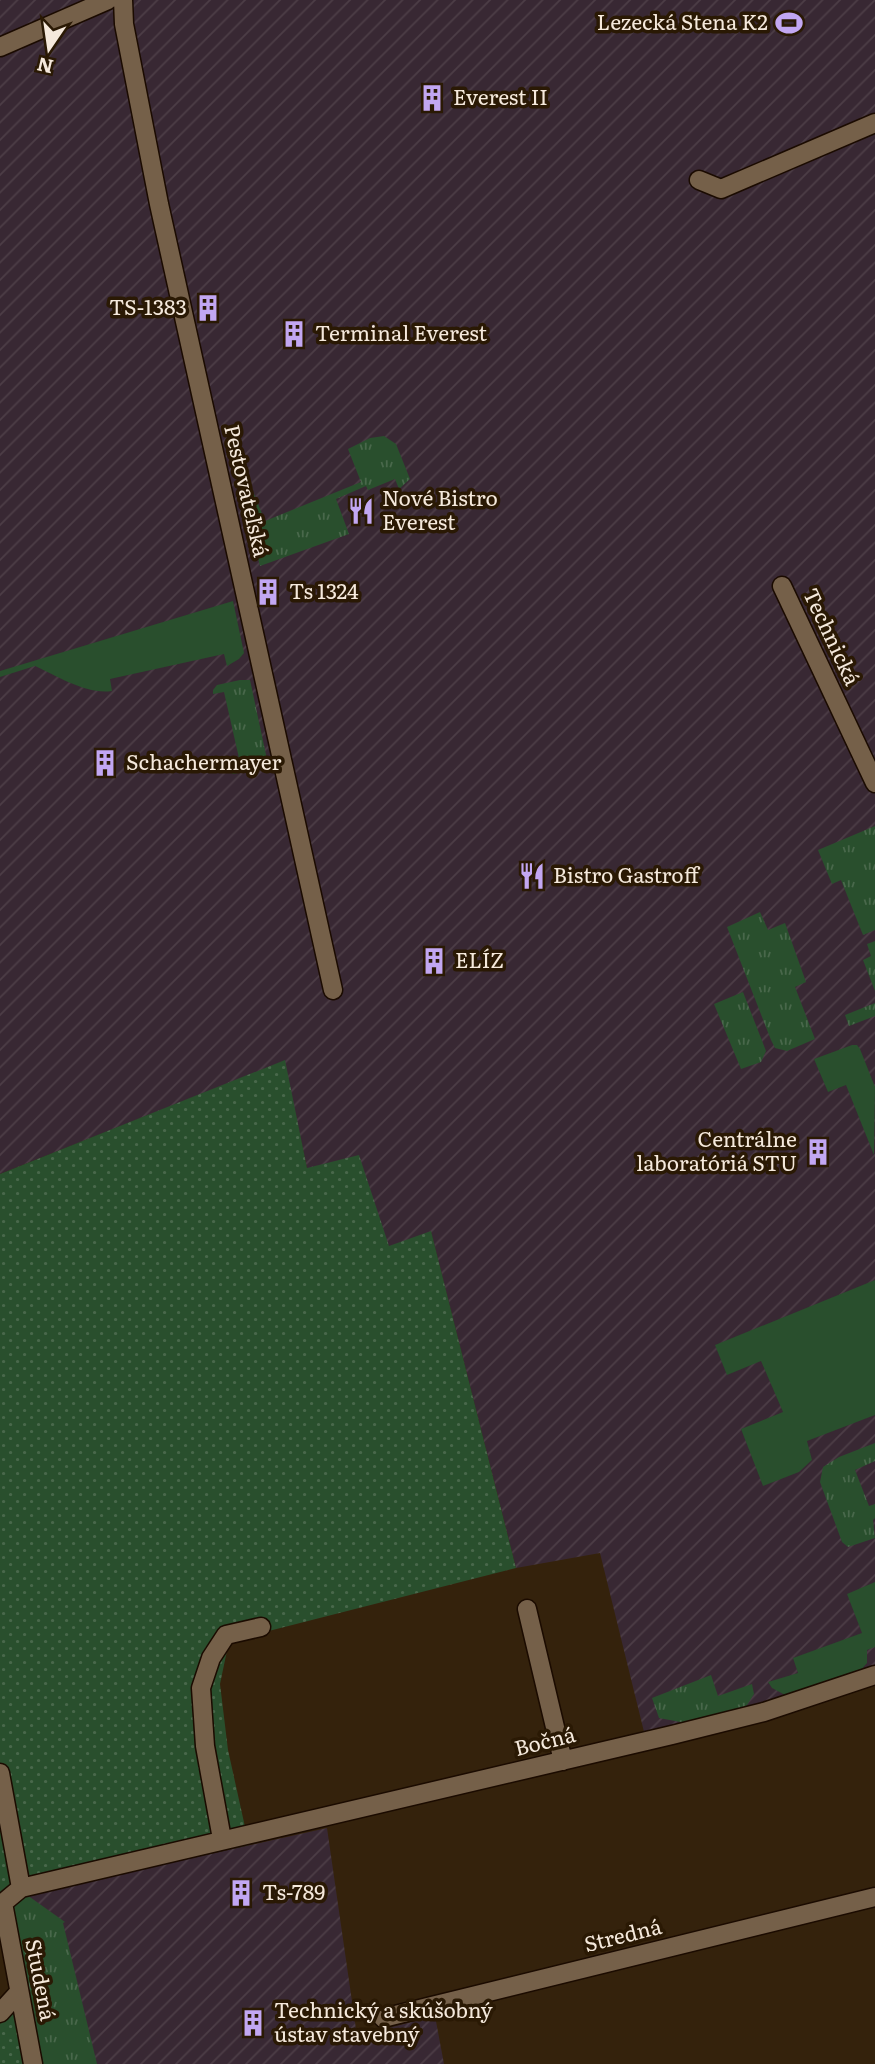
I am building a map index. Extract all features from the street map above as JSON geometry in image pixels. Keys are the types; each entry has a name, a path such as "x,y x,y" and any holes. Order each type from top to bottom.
{"street":[{"path":"0,47 108,0"},
{"name":"Pestovateľská","path":"123,0 124,24 159,204 333,990"},
{"path":"699,180 721,189 875,123"},
{"name":"Technická","path":"782,586 875,783"},
{"path":"527,1609 563,1761"},
{"path":"222,1839 205,1746 201,1688 211,1658 226,1635 261,1627"},
{"name":"Bočná","path":"3,1903 21,1888 764,1712 875,1675"},
{"path":"0,1773 21,1888"},
{"name":"Stredná","path":"383,2018 875,1897"},
{"name":"Studená","path":"3,1903 33,2064"},
{"path":"0,2014 19,1992"}],"shaded area":[{"path":"0,0 875,0 875,1676 647,1744 600,1553 516,1568 431,1232 389,1247 307,1168 284,1061 0,1174"},
{"name":"Technický a skúšobný ústav stavebný","path":"327,1828 357,2036 435,2016 444,2064 64,2064 27,1895"}],"green space":[{"path":"384,436 396,444 410,479 399,489 395,479 368,490 366,486 336,499 349,534 260,566 243,499 252,489 265,521 361,482 348,449 370,438"},
{"path":"233,601 244,653 227,666 224,654 110,679 112,691 93,690 72,684 35,666 0,677 0,671"},
{"path":"250,680 268,764 233,774 229,770 241,767 224,692 213,694 213,690 217,685"},
{"path":"875,826 875,930 863,935 841,880 832,884 818,850"},
{"path":"760,912 768,930 785,923 806,982 795,987 815,1039 787,1051 775,1048 771,1040 727,927"},
{"path":"875,941 875,991 863,960 871,956 867,944"},
{"path":"743,992 766,1051 761,1062 741,1069 714,1004"},
{"path":"875,1003 875,1016 849,1026 845,1015"},
{"path":"857,1045 860,1049 875,1087 874,1155 846,1085 828,1092 814,1059"},
{"path":"285,1060 307,1168 359,1155 389,1246 431,1231 516,1568 229,1641 220,1684 228,1750 249,1845 0,1899 0,1174"},
{"path":"875,1280 875,1415 807,1441 812,1460 799,1472 763,1486 741,1429 783,1412 761,1361 727,1375 715,1345"},
{"path":"875,1443 875,1461 855,1470 869,1506 875,1504 875,1538 848,1547 842,1542 820,1482 823,1467 839,1457"},
{"path":"875,1582 875,1647 867,1650 867,1663 859,1672 787,1696 772,1688 768,1682 798,1673 793,1658 862,1633 847,1594"},
{"path":"711,1675 718,1696 752,1684 754,1694 747,1705 737,1713 691,1724 659,1718 652,1698"},
{"path":"27,1895 65,1922 63,1923 97,2064 40,2064 8,1906"},
{"path":"17,2010 28,2064 0,2064 0,2022"}],"place":[{"name":"Lezecká Stena K2","path":"789,23"},
{"name":"Everest II","path":"432,98"},
{"name":"TS-1383","path":"208,308"},
{"name":"Terminal Everest","path":"294,334"},
{"name":"Nové Bistro Everest","path":"361,511"},
{"name":"Ts 1324","path":"268,592"},
{"name":"Schachermayer","path":"105,763"},
{"name":"Bistro Gastroff","path":"532,876"},
{"name":"ELÍZ","path":"434,961"},
{"name":"Centrálne laboratóriá STU","path":"818,1152"},
{"name":"Ts-789","path":"241,1893"},
{"name":"Technický a skúšobný ústav stavebný","path":"253,2023"}]}
